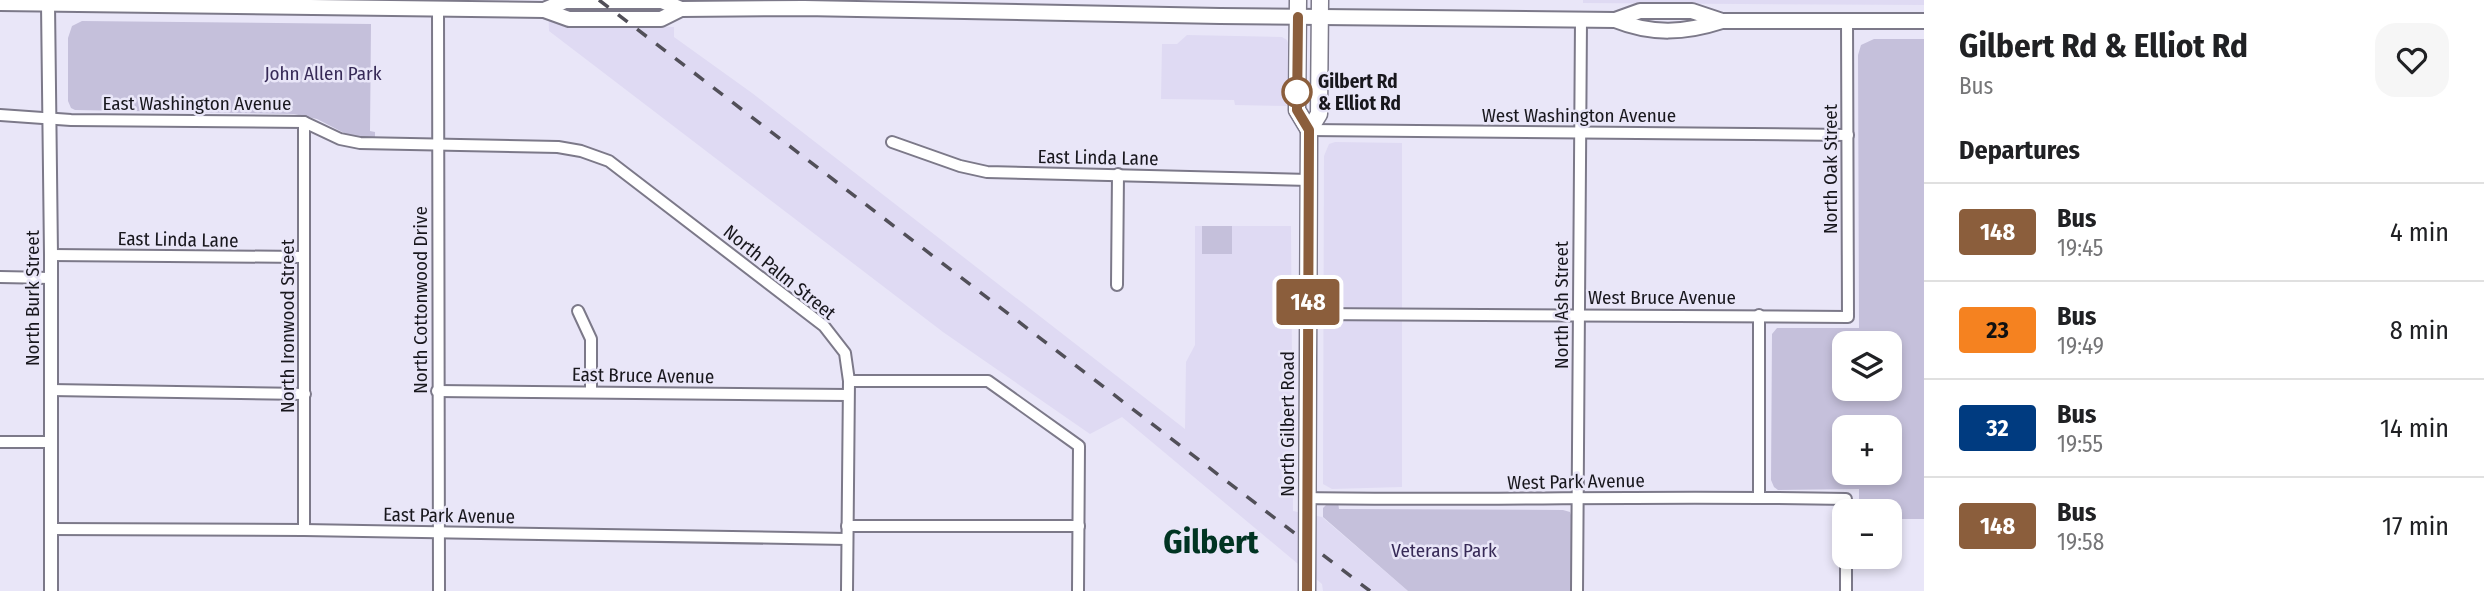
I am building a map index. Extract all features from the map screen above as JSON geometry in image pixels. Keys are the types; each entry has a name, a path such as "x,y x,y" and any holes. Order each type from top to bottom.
{"main road":[{"path":"1298,0 1309,17"},
{"path":"1309,17 1320,0"},
{"path":"0,4 544,10 565,1 663,1 681,9 882,4 1309,17 1581,20 1615,20 1640,11 1692,11 1723,21 1924,21"},
{"name":"North Gilbert Road","path":"1309,17 1319,114 1309,130"},
{"name":"North Gilbert Road","path":"1307,591 1309,130 1297,110 1309,17"}],"street":[{"name":"North Burk Street","path":"48,4 51,591"},
{"name":"North Cottonwood Drive","path":"438,8 439,591"},
{"name":"North Ash Street","path":"1577,591 1581,20"},
{"name":"North Oak Street","path":"1847,20 1848,317"},
{"name":"East Washington Avenue","path":"0,115 71,120 304,122 340,139 360,143 558,146"},
{"name":"North Ironwood Street","path":"304,122 304,530"},
{"name":"West Washington Avenue","path":"1309,130 1848,135"},
{"name":"East Linda Lane","path":"891,142 972,170 1309,180"},
{"name":"North Palm Street","path":"558,146 610,161 824,326 845,353 849,381 847,591"},
{"path":"1117,285 1118,174"},
{"name":"East Linda Lane","path":"51,255 303,257"},
{"path":"0,277 51,278"},
{"path":"578,311 591,339 591,392"},
{"name":"West Bruce Avenue","path":"1308,314 1848,317"},
{"path":"1759,315 1759,497"},
{"path":"849,381 988,381 1079,446 1079,591"},
{"path":"51,390 305,394"},
{"name":"East Bruce Avenue","path":"437,391 848,395"},
{"path":"0,442 51,442"},
{"name":"West Park Avenue","path":"1307,498 1759,497 1832,504"},
{"path":"847,526 1079,526"},
{"name":"East Park Avenue","path":"50,529 304,530 847,539"},
{"path":"1846,569 1846,591"}],"shaded area":[{"path":"548,0 610,0 640,26 674,27 674,37 752,93 1185,429 1186,362 1195,345 1195,226 1291,226 1293,511 1322,517 1408,591 1323,591 1322,584 1122,417 1090,434 943,332 549,31"},
{"path":"1583,0 1924,0 1924,5 1583,3"},
{"path":"1187,35 1282,37 1287,40 1291,51 1291,106 1235,105 1234,100 1161,99 1162,44 1177,44"},
{"path":"1402,143 1402,487 1332,489 1323,484 1324,156 1329,144"}],"green space":[{"name":"John Allen Park","path":"82,21 371,24 370,131 375,132 375,140 354,138 317,119 294,114 75,110 68,101 68,38 72,26"},
{"path":"1874,39 1924,39 1924,519 1902,519 1902,499 1859,499 1859,489 1778,490 1771,480 1772,334 1777,328 1859,328 1858,55 1861,45"},
{"path":"1202,226 1232,226 1232,254 1202,254"},
{"name":"Veterans Park","path":"1338,502 1339,509 1570,512 1573,521 1572,591 1408,591 1323,517 1323,508 1328,503"}],"railway":[{"path":"599,0 1370,591"}],"bus line":[{"name":"148","path":"1298,17 1297,110 1309,130 1307,591"}],"place":[{"name":"Gilbert Rd & Elliot Rd","path":"1297,92"}],"district":[{"name":"Gilbert","path":"1211,541"}]}
